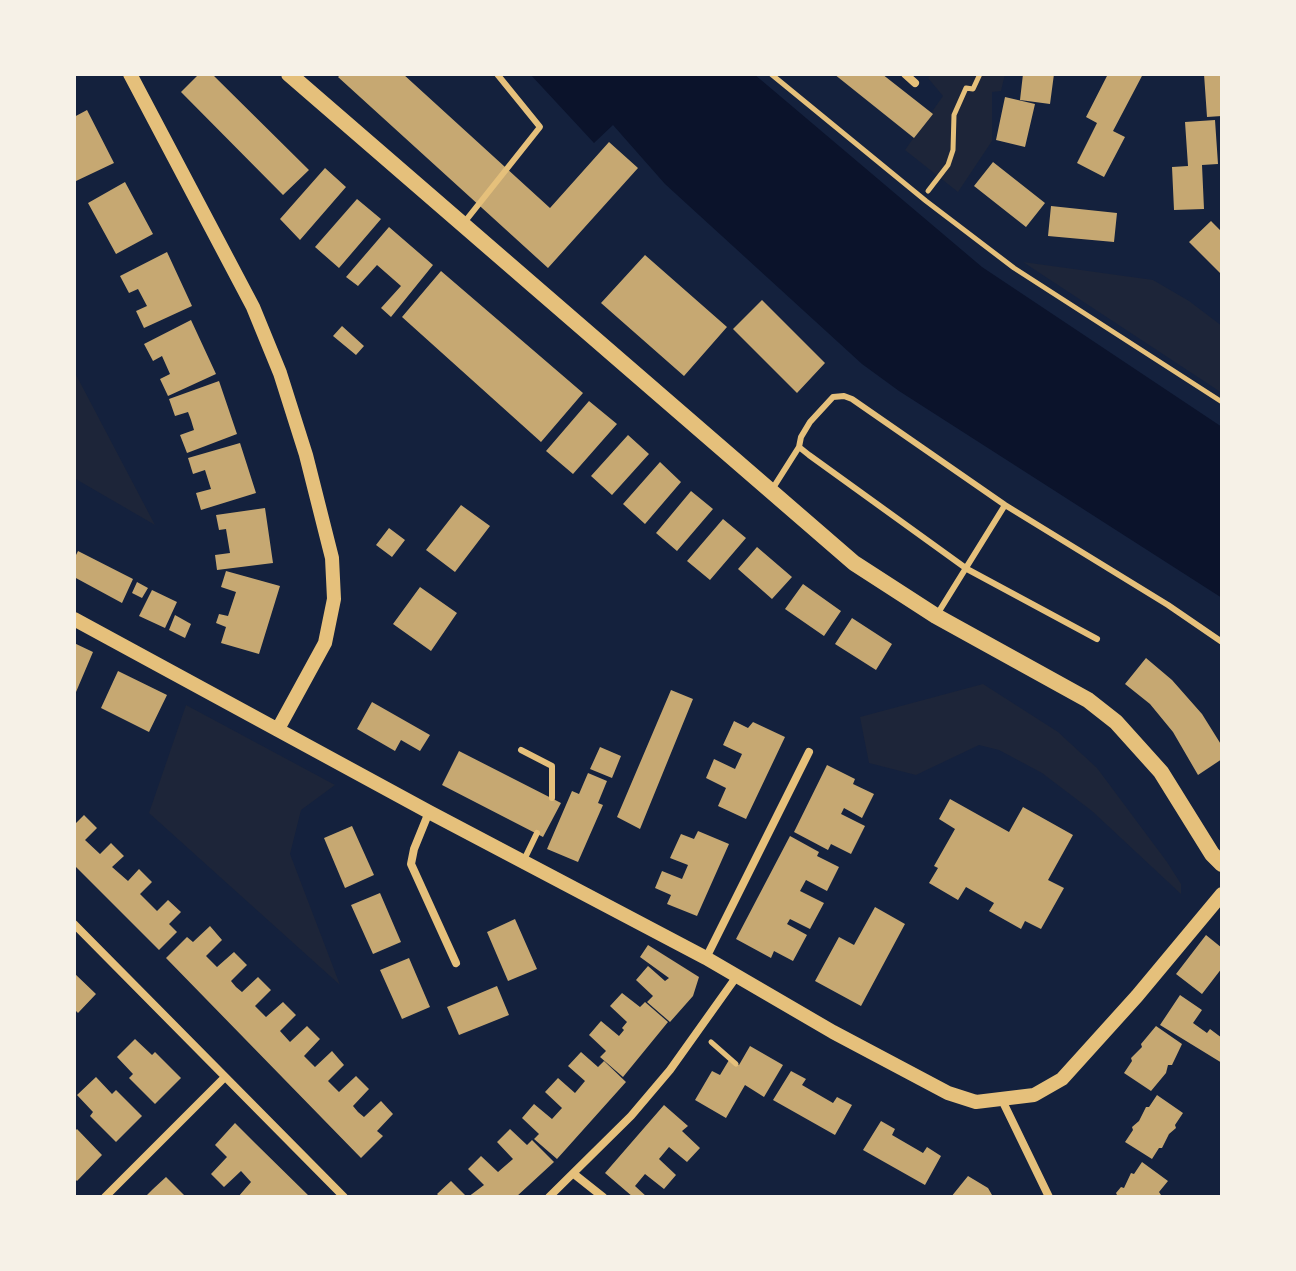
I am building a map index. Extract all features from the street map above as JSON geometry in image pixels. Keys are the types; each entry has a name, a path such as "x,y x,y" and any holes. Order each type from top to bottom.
{"main road":[{"path":"289,74 854,563 936,616 1088,700 1116,722 1161,772 1212,854 1222,864"}],"street":[{"path":"130,74 253,307 280,373 306,455 332,558 334,599 325,643 278,729"},
{"path":"905,74 915,83"},
{"path":"74,619 706,958 833,1032 948,1093 976,1102 1034,1095 1062,1079 1137,996 1222,894"},
{"path":"706,958 809,752"},
{"path":"429,812 411,864 456,963"},
{"path":"74,924 344,1197"},
{"path":"549,1197 641,1105 737,976"},
{"path":"105,1197 225,1077"},
{"path":"1002,1100 1049,1197"},
{"path":"574,1174 603,1197"}],"lane":[{"path":"463,224 540,127 497,74"},
{"path":"771,491 799,447 801,437 820,411 833,397 844,396 1005,505 1168,605 1222,642"},
{"path":"799,447 967,569 1097,639"},
{"path":"936,616 1005,505"},
{"path":"521,750 552,766 552,798"},
{"path":"523,862 537,833"}],"path":[{"path":"771,74 926,201 1014,268 1222,402"},
{"path":"928,191 948,165 953,150 954,115 966,88 973,89 980,74"},
{"path":"698,1031 736,1064"}],"shaded area":[{"path":"530,74 754,74 982,267 1222,427 1222,598 899,391 862,364 665,184 613,125 594,143"},
{"path":"932,74 1005,74 1001,91 992,92 992,141 958,192 905,150 943,96 928,78"},
{"path":"1023,262 1153,280 1189,301 1222,326 1222,393"},
{"path":"74,371 155,525 74,478"},
{"path":"983,684 1058,732 1097,768 1167,862 1181,884 1181,894 1092,811 1042,773 999,750 979,745 916,775 869,763 860,717"},
{"path":"186,705 335,785 301,810 290,854 340,985 149,813"}],"building":[{"path":"199,74 212,74 309,170 283,195 181,92"},
{"path":"341,74 403,74 550,208 609,142 638,168 548,268 338,77"},
{"path":"834,74 882,74 933,114 914,138"},
{"path":"1023,74 1054,74 1050,104 1020,100"},
{"path":"1108,74 1143,74 1113,131 1125,137 1104,177 1077,163 1097,123 1086,117"},
{"path":"1204,74 1222,74 1222,116 1207,117"},
{"path":"1005,97 1035,104 1025,147 996,140"},
{"path":"87,110 114,163 76,181 74,117"},
{"path":"1215,120 1218,164 1202,165 1204,209 1174,210 1172,167 1188,166 1185,122"},
{"path":"993,162 1045,203 1026,227 974,186"},
{"path":"325,168 346,187 300,240 280,219"},
{"path":"125,182 153,234 116,254 88,203"},
{"path":"357,199 381,219 339,268 315,247"},
{"path":"1051,206 1117,213 1114,242 1048,236"},
{"path":"1211,221 1222,232 1220,273 1189,242"},
{"path":"389,227 433,265 391,317 381,308 401,286 377,265 358,286 346,277"},
{"path":"167,252 192,306 144,328 136,311 147,306 138,289 129,293 120,276"},
{"path":"645,255 727,327 684,376 601,303"},
{"path":"441,271 583,393 541,442 402,317"},
{"path":"762,300 825,363 797,393 733,329"},
{"path":"191,320 216,374 168,396 160,379 170,374 162,356 153,361 144,344"},
{"path":"342,326 364,346 356,355 333,336"},
{"path":"219,381 237,434 187,453 180,435 194,430 191,420 188,412 175,416 169,399"},
{"path":"589,401 617,424 573,474 546,451"},
{"path":"628,435 649,454 612,495 591,476"},
{"path":"240,443 256,493 201,510 196,493 211,489 205,470 193,474 188,458"},
{"path":"660,462 681,482 645,524 623,504"},
{"path":"691,491 713,509 677,551 656,533"},
{"path":"461,505 490,526 455,572 426,550"},
{"path":"265,508 273,563 217,570 215,555 230,553 226,529 219,530 216,515"},
{"path":"723,519 746,538 710,580 687,561"},
{"path":"389,528 405,540 392,557 376,545"},
{"path":"757,547 792,577 772,599 738,569"},
{"path":"78,551 133,579 122,603 74,577 74,559"},
{"path":"226,571 280,586 259,654 221,643 226,627 216,623 219,614 228,616 236,592 221,587"},
{"path":"137,582 148,588 142,598 132,593"},
{"path":"803,584 841,611 824,636 785,609"},
{"path":"420,587 457,613 431,651 393,624"},
{"path":"152,590 177,602 165,628 139,616"},
{"path":"175,615 191,624 185,638 169,630"},
{"path":"852,618 892,644 876,670 835,644"},
{"path":"74,643 93,652 76,692 74,691"},
{"path":"1146,658 1172,680 1202,714 1222,746 1222,759 1198,775 1173,732 1150,704 1125,684"},
{"path":"118,671 167,695 149,732 101,708"},
{"path":"671,690 693,699 640,829 617,817"},
{"path":"372,702 430,735 420,751 401,740 395,751 357,729"},
{"path":"734,721 748,728 753,722 785,737 746,819 718,806 726,788 706,778 714,759 735,769 742,754 723,745"},
{"path":"600,747 621,756 612,778 590,769"},
{"path":"459,751 561,803 543,837 442,785"},
{"path":"827,765 855,779 853,784 874,794 862,818 844,808 841,814 865,826 851,854 831,844 828,850 794,832"},
{"path":"588,773 607,781 598,803 603,805 578,862 547,849 572,791 579,794"},
{"path":"950,799 1009,832 1023,807 1073,835 1048,880 1064,888 1041,929 1025,921 1021,929 989,911 994,903 966,887 958,900 929,883 938,868 934,866 955,829 939,819"},
{"path":"84,815 97,828 85,840 100,854 111,843 124,856 112,867 128,881 139,869 152,882 140,894 157,911 168,900 181,912 169,924 177,932 159,950 74,865 74,825"},
{"path":"352,826 374,875 345,888 324,838"},
{"path":"698,831 729,844 697,916 667,904 671,895 655,888 662,871 682,879 688,865 670,858 681,834 694,839"},
{"path":"790,836 819,852 817,856 839,867 827,891 806,880 800,891 824,903 810,929 790,919 787,924 807,935 793,961 774,951 771,958 736,939"},
{"path":"380,893 401,942 373,954 351,905"},
{"path":"875,907 905,924 861,1006 815,981 839,937 854,945"},
{"path":"515,919 537,969 508,981 487,932"},
{"path":"210,926 222,940 206,956 217,967 234,952 247,965 231,981 236,987 242,992 258,977 271,990 255,1006 266,1017 283,1002 296,1015 280,1031 290,1042 307,1026 320,1039 304,1056 315,1067 332,1051 344,1065 328,1081 339,1092 356,1076 369,1089 353,1106 358,1112 364,1117 381,1101 393,1114 377,1131 383,1136 361,1158 166,958 187,937 193,942"},
{"path":"1206,935 1222,948 1222,968 1202,994 1176,974"},
{"path":"648,945 699,977 693,996 670,1022 647,1002 653,996 636,980 648,966 665,981 669,978 640,957"},
{"path":"409,958 430,1007 402,1019 380,970"},
{"path":"74,973 96,994 78,1013 74,1009"},
{"path":"497,986 509,1015 459,1035 447,1007"},
{"path":"622,993 640,1007 645,1002 668,1022 623,1077 600,1057 606,1051 589,1035 601,1021 619,1036 624,1030 622,1028 627,1022 610,1006"},
{"path":"1180,995 1202,1010 1193,1023 1207,1033 1210,1029 1222,1038 1222,1063 1160,1025"},
{"path":"1156,1026 1182,1044 1172,1065 1168,1065 1166,1073 1151,1091 1124,1073 1131,1058"},
{"path":"135,1039 152,1055 155,1052 181,1078 155,1104 129,1078 133,1074 117,1057"},
{"path":"750,1046 783,1065 764,1097 745,1085 726,1118 695,1100 712,1071 720,1075 729,1060 739,1065"},
{"path":"581,1052 598,1067 604,1061 626,1082 557,1159 534,1139 539,1134 522,1118 534,1104 552,1119 562,1108 545,1092 558,1078 575,1093 585,1081 568,1066"},
{"path":"791,1071 806,1079 802,1085 833,1103 837,1097 852,1105 835,1135 773,1100"},
{"path":"96,1077 112,1094 116,1090 142,1116 116,1142 90,1116 93,1112 77,1095"},
{"path":"1157,1095 1183,1113 1176,1128 1152,1159 1125,1142 1132,1127"},
{"path":"664,1105 688,1126 682,1131 700,1148 687,1162 669,1147 659,1159 676,1175 664,1189 645,1174 635,1186 647,1197 633,1197 605,1173"},
{"path":"881,1121 895,1129 892,1135 923,1153 927,1147 941,1156 925,1185 863,1150"},
{"path":"235,1123 310,1197 238,1197 251,1182 241,1171 224,1187 211,1174 227,1157 215,1145"},
{"path":"77,1129 102,1155 77,1181 74,1178 74,1132"},
{"path":"510,1129 527,1145 532,1140 554,1162 516,1197 468,1197 484,1185 468,1169 481,1156 498,1172 513,1159 497,1142"},
{"path":"1142,1162 1168,1181 1159,1192 1161,1195 1118,1197 1116,1193 1121,1187 1124,1188 1131,1173 1134,1174"},
{"path":"968,1176 988,1188 992,1195 999,1197 951,1197"},
{"path":"166,1177 186,1197 145,1197 153,1189"},
{"path":"451,1181 467,1197 440,1197 437,1194"}]}
